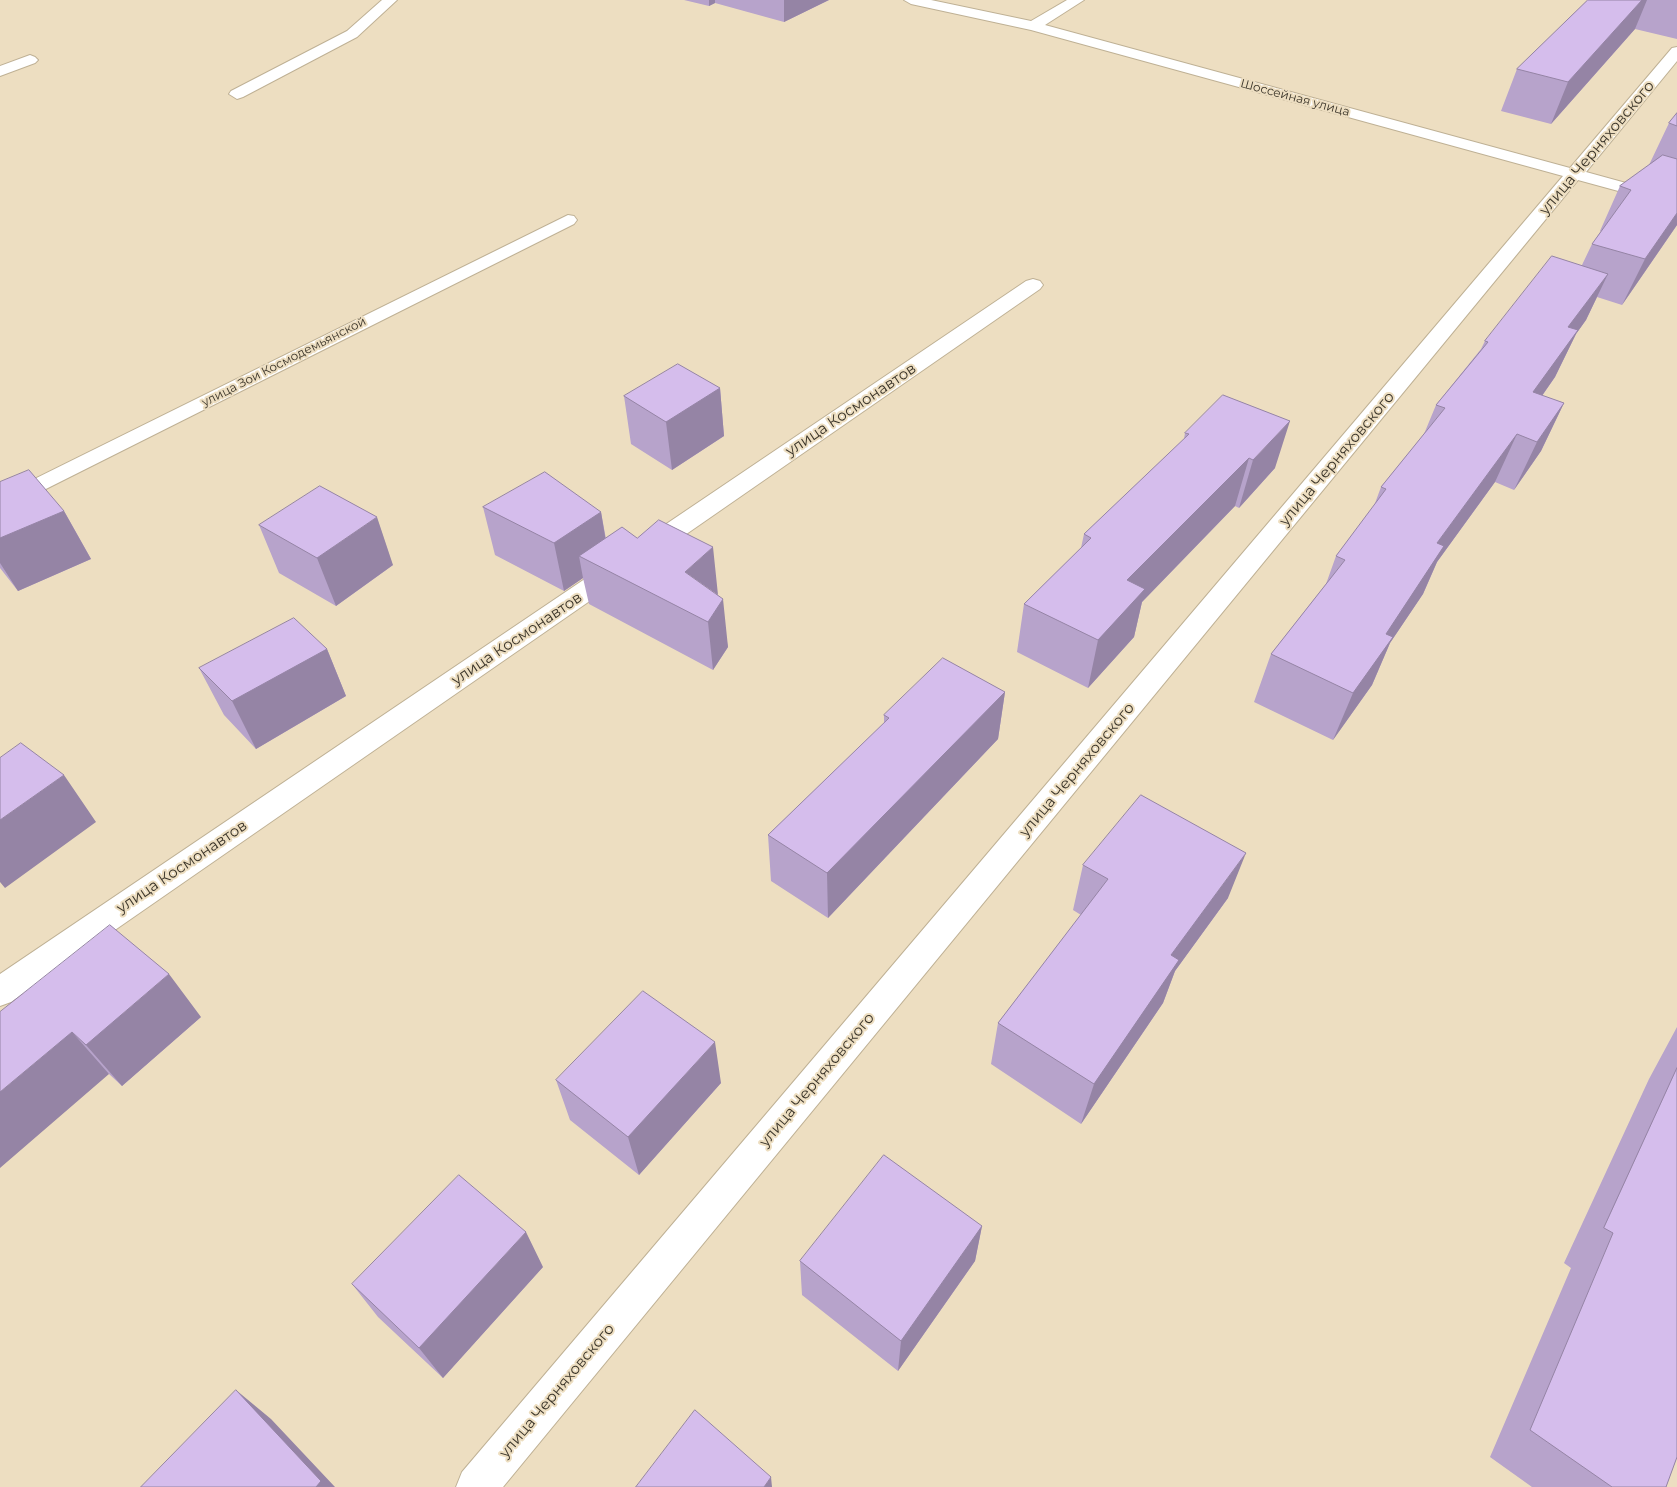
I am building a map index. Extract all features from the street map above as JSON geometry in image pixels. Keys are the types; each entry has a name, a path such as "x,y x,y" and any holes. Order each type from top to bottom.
{"street":[{"path":"237,94 352,34 390,0"},
{"name":"Шоссейная улица","path":"911,0 1034,26 1677,202"},
{"path":"1034,26 1077,0"},
{"name":"улица Черняховского","path":"477,1487 1677,51"},
{"path":"0,71 30,60"},
{"name":"улица Зои Космодемьянской","path":"0,505 568,220"},
{"name":"улица Космонавтов","path":"0,992 1033,285"}],"building":[{"path":"1588,0 1642,0 1568,82 1517,69"},
{"path":"1677,113 1677,126 1669,123"},
{"path":"1663,155 1677,159 1677,213 1645,259 1592,244 1631,190 1620,186"},
{"path":"1552,256 1608,274 1568,327 1578,330 1533,392 1564,403 1537,442 1517,434 1437,543 1444,546 1386,634 1393,637 1353,693 1271,654 1345,560 1336,556 1386,489 1381,487 1445,408 1436,405 1488,342 1485,341"},
{"path":"678,364 720,388 666,422 624,396"},
{"path":"1223,395 1290,421 1253,460 1249,458 1127,580 1145,589 1098,640 1024,604 1091,538 1084,534 1189,434 1185,433"},
{"path":"29,470 64,511 0,538 0,482"},
{"path":"545,472 601,512 554,543 483,507"},
{"path":"320,486 377,517 317,558 259,525"},
{"path":"659,520 713,547 685,572 723,599 708,622 579,556 622,527 637,538"},
{"path":"294,618 327,649 232,701 199,668"},
{"path":"943,658 1005,692 827,873 768,835 889,718 884,715"},
{"path":"21,743 64,775 0,820 0,758"},
{"path":"1141,795 1246,853 1171,955 1179,960 1094,1084 998,1023 1108,879 1083,865"},
{"path":"110,925 169,974 86,1045 72,1032 0,1092 0,1012"},
{"path":"643,991 715,1042 628,1137 556,1080"},
{"path":"1677,1068 1677,1457 1666,1487 1612,1487 1530,1430 1613,1233 1604,1228"},
{"path":"884,1155 982,1226 901,1341 800,1261"},
{"path":"459,1175 526,1232 419,1348 352,1284"},
{"path":"236,1390 321,1481 316,1487 141,1487"},
{"path":"695,1410 771,1477 764,1487 636,1487"}]}
